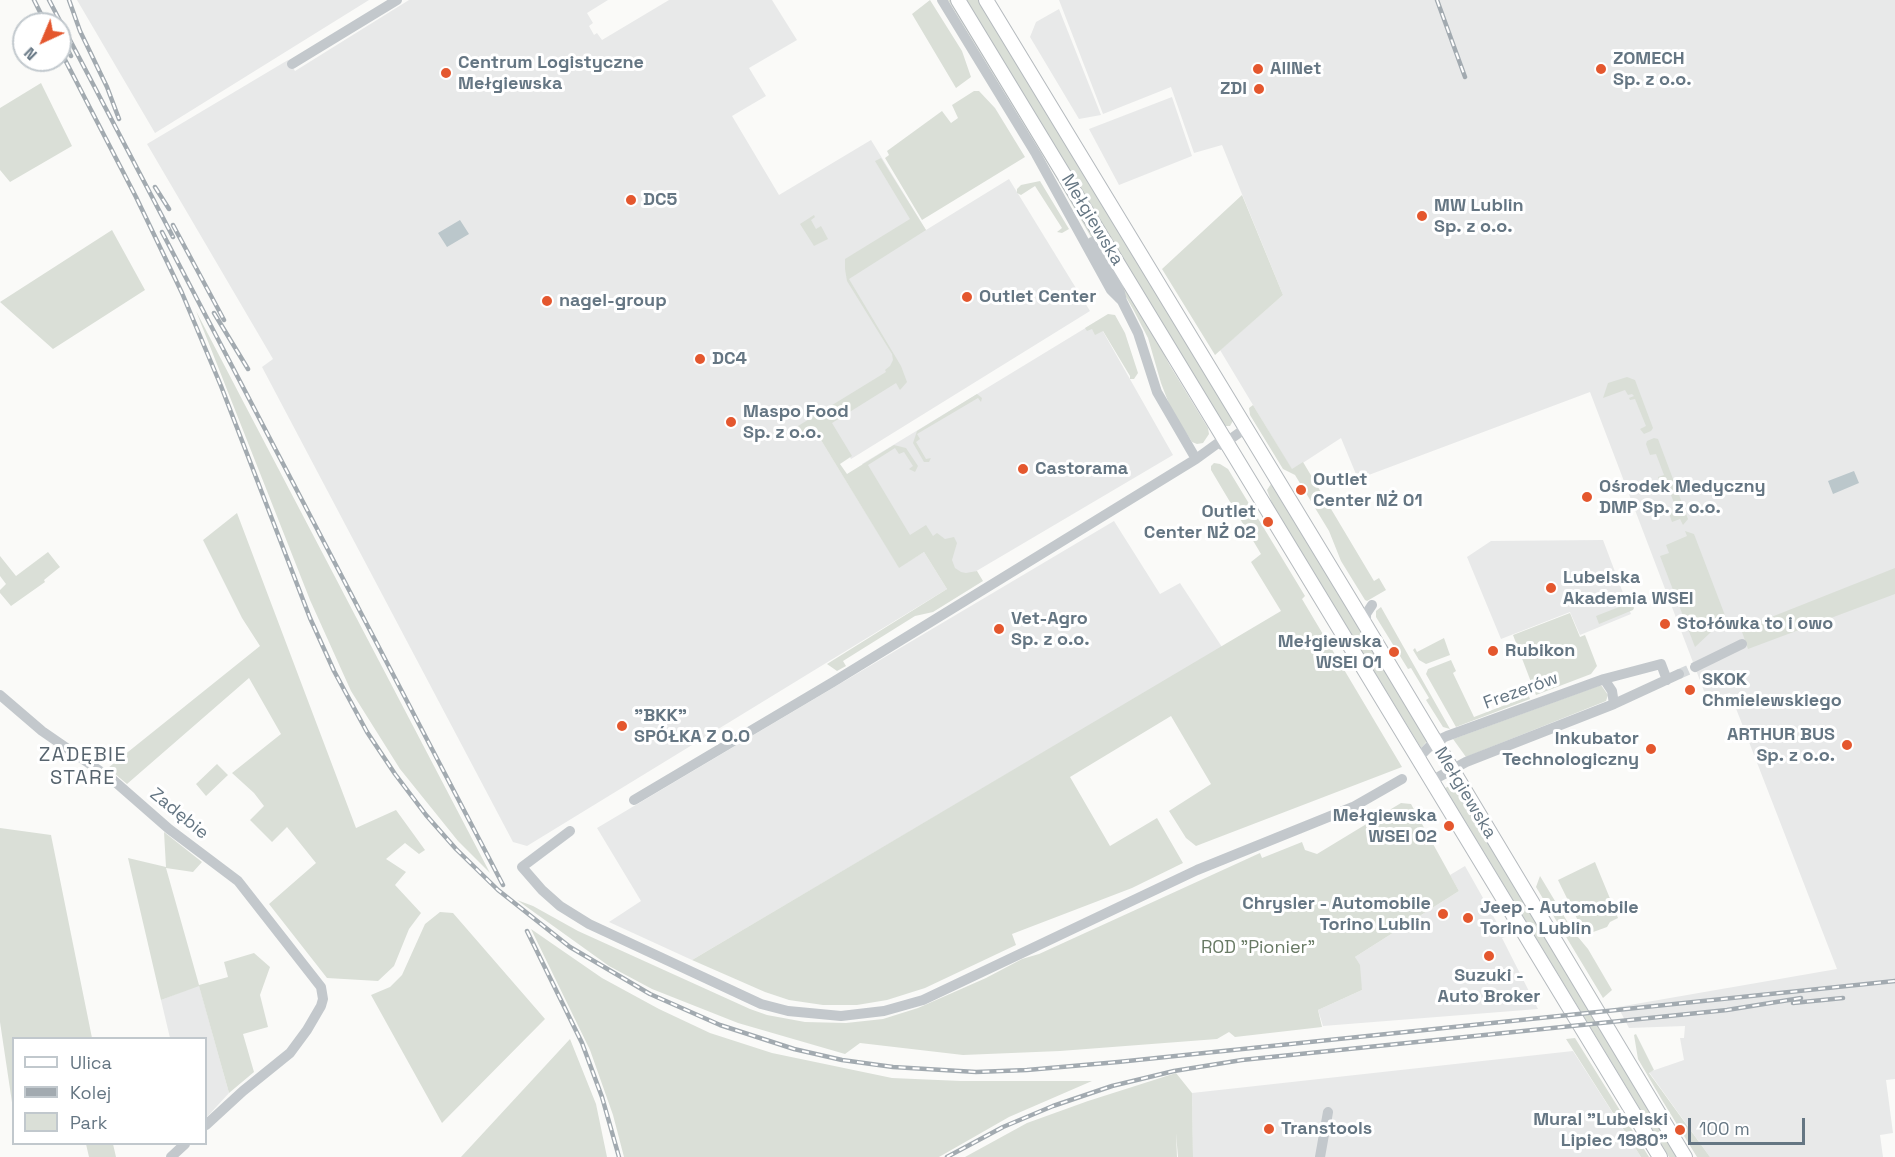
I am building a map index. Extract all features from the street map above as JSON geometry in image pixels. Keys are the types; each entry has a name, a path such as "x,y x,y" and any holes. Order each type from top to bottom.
{"main road":[{"name":"Mełgiewska","path":"958,0 1221,446 1233,453 1257,491 1660,1157"},
{"name":"Mełgiewska","path":"986,0 1366,625 1434,742 1685,1157"},
{"path":"1257,491 1259,480 1263,477 1268,476 1279,483"}],"street":[{"path":"292,64 397,0"},
{"name":"Mełgiewska","path":"942,0 1036,154 1111,290 1122,301 1138,333 1158,392 1196,459"},
{"path":"634,800 833,682 1196,459 1218,443 1221,446 1246,428"},
{"path":"1695,667 1742,644"},
{"name":"Frezerów","path":"1419,757 1434,742 1535,702 1604,679 1660,664 1667,680"},
{"path":"1433,780 1474,758 1614,704 1679,674"},
{"path":"1604,679 1612,691 1614,704"},
{"name":"Zadębie","path":"0,695 42,730 113,780 169,829 238,881 316,980 323,999 296,1047 207,1124"},
{"path":"570,831 522,867 560,906 589,924 761,1004 788,1011 841,1016 884,1011 923,1000 1197,870 1353,807 1402,779"},
{"path":"1320,1157 1328,1112"},
{"path":"171,1157 183,1145"}],"shaded area":[{"path":"77,0 369,0 155,133"},
{"path":"409,0 608,0 587,13 593,23 589,26 594,35 597,33 602,40 669,0 772,0 797,40 749,68 766,96 732,116 779,195 871,140 926,230 1009,179 1090,311 851,459 827,419 813,427 899,567 924,552 947,589 527,846 513,842 262,367 273,359 147,144 288,60 295,71"},
{"path":"1059,0 1895,0 1895,1079 1886,1080 1893,1133 1880,1135 1883,1157 1710,1157 1649,1072 1684,1060 1680,1038 1684,1038 1685,1026 1629,1028 1618,1007 1837,969 1730,693 1707,699 1590,392 1358,479 1341,438 1292,470 1220,350 1283,295 1222,145 1194,153 1171,87 1103,114"},
{"path":"1059,9 1101,115 1079,119 1030,37 1036,22"},
{"path":"1172,97 1192,156 1119,185 1089,129"},
{"path":"460,220 469,234 447,247 438,233"},
{"path":"1097,321 1173,455 951,586 919,534 909,540 862,464"},
{"path":"1854,471 1859,483 1833,494 1828,481"},
{"path":"1114,521 1160,594 1180,583 1222,647 692,960 609,922 641,901 597,828"},
{"name":"Lubelska Akademia WSEI","path":"1603,540 1631,614 1580,635 1570,612 1501,639 1467,557 1491,541"},
{"path":"1465,866 1505,937 1502,938 1538,1009 1323,1026 1318,1010 1362,990 1355,957 1459,891 1450,875"},
{"path":"199,985 229,1093 207,1117 207,1037 170,1037 161,1000"},
{"path":"1573,1051 1641,1157 1193,1157 1192,1093"}],"green space":[{"path":"930,0 962,51 971,77 956,88 912,14"},
{"path":"948,0 954,0 1144,313 1169,364 1208,428 1209,434 1203,443 1192,442 1171,409 1148,338 1133,309"},
{"path":"964,0 981,0 1234,419 1230,426 1224,426"},
{"path":"41,83 72,146 10,182 0,170 0,108"},
{"path":"974,91 979,91 995,108 1025,157 922,220 885,158 889,155 887,151 942,111 951,123 958,118 952,105"},
{"path":"881,158 926,230 849,279 901,366 907,382 900,390 896,383 832,423 852,456 840,464 847,474 894,445 906,448 918,466 915,472 909,469 913,466 904,452 899,454 895,448 868,465 910,535 926,525 933,536 937,533 945,539 954,537 957,543 952,560 955,568 966,573 977,571 983,581 933,612 915,616 843,661 846,666 837,671 827,664 947,589 924,552 899,568 813,427 803,433 798,426 886,372 885,370 893,360 892,354 847,281 845,269 845,259 910,219 875,161"},
{"path":"1040,181 1069,229 1062,233 1057,232 1062,228 1035,186 1021,195 1017,193 1021,185"},
{"path":"1242,195 1283,295 1215,355 1162,269"},
{"path":"814,215 815,217 811,220 816,229 821,226 828,239 814,246 800,224"},
{"path":"112,230 145,290 53,349 0,302"},
{"path":"196,311 490,873 458,841 400,769 351,691 310,600"},
{"path":"1108,314 1115,315 1125,333 1138,373 1134,379 1130,379 1103,331 1095,335 1092,329 1087,331 1085,328"},
{"path":"1627,377 1635,380 1653,428 1644,434 1640,429 1646,426 1635,399 1630,400 1629,398 1634,396 1632,394 1628,395 1625,390 1603,398 1608,383"},
{"path":"977,394 982,398 981,402 978,398 917,434 920,439 916,442 926,459 931,458 929,462 924,462 913,443 917,431"},
{"path":"1253,405 1292,469 1303,462 1374,581 1379,578 1386,590 1365,600 1341,561 1329,531 1295,475 1283,469 1250,415 1249,408"},
{"path":"1654,438 1658,439 1688,519 1683,525 1680,519 1672,522 1668,511 1676,508 1669,490 1663,492 1662,488 1668,485 1666,481 1660,483 1658,477 1664,475 1656,454 1650,455 1646,444"},
{"path":"1214,463 1228,469 1305,596 1302,599 1402,767 1196,846 1186,838 1169,811 1211,784 1171,716 1070,777 1110,846 1157,818 1183,863 1132,888 1012,934 1016,945 925,988 887,1000 857,1005 823,1005 789,1000 692,960 1281,611 1251,562 1261,554 1211,470"},
{"path":"1271,484 1428,740 1421,748 1273,506 1267,490"},
{"path":"237,513 356,828 396,810 425,850 419,854 405,843 386,859 406,872 395,885 421,913 409,929 394,966 378,981 327,978 269,904 316,863 287,827 272,842 250,820 264,806 254,793 232,773 281,734 249,678 127,784 108,768 260,646 242,618 203,540"},
{"path":"1685,531 1694,534 1726,618 1695,647 1660,556 1669,553 1666,545 1687,536"},
{"path":"48,552 60,567 44,580 45,582 11,606 0,593 6,584 0,576 0,556 16,576"},
{"path":"1895,568 1895,594 1748,649 1741,629"},
{"path":"1629,598 1633,610 1599,624 1596,616 1619,607 1618,602"},
{"path":"1381,607 1450,729 1443,727 1426,700 1429,698 1411,668 1408,669 1376,617 1376,611"},
{"path":"1570,613 1580,637 1585,635 1597,666 1591,674 1536,695 1513,635"},
{"path":"1444,638 1450,655 1426,664 1419,660 1413,650 1415,648 1417,652"},
{"path":"1451,660 1456,671 1453,673 1474,717 1526,697 1525,692 1527,691 1530,699 1456,727 1426,674 1428,669"},
{"path":"1601,685 1608,695 1606,701 1466,757 1453,739"},
{"path":"217,764 228,775 206,796 196,784"},
{"path":"1454,784 1680,1157 1669,1157 1445,788"},
{"name":"ROD \"Pionier\"","path":"1401,803 1411,804 1459,891 1355,957 1360,965 1362,990 1318,1010 1322,1027 1235,1037 1229,1032 1217,1039 1060,1051 963,1055 860,1043 845,1054 738,1023 652,989 609,966 517,900 533,906 578,931 767,1015 805,1022 846,1023 883,1019 918,1008 1260,853 1262,858 1302,842 1305,850 1317,854"},
{"path":"0,828 51,835 92,1037 12,1037 12,1102 0,1022"},
{"path":"164,832 202,862 193,872 166,868 199,985 228,977 224,962 254,953 270,967 260,995 268,1027 243,1034 254,1072 229,1093 199,986 161,1000 128,858 166,867"},
{"path":"1595,862 1618,918 1610,922 1607,927 1585,935 1558,880"},
{"path":"1540,876 1612,990 1603,998 1536,887"},
{"path":"440,912 453,913 545,1019 442,1123 371,995 390,987 402,975 425,924"},
{"path":"531,929 602,978 659,1009 710,1033 772,1053 892,1078 961,1081 1092,1081 1009,1117 939,1157 624,1157 613,1115 590,1050"},
{"path":"1636,1034 1654,1070 1649,1073 1710,1157 1697,1157 1662,1100 1638,1059 1634,1035"},
{"path":"1575,1038 1649,1157 1641,1157 1566,1039"},
{"path":"570,1039 596,1104 607,1157 461,1157"},
{"path":"1176,1073 1192,1093 1193,1157 1178,1157 1176,1133 1177,1157 965,1157 1027,1123"},
{"path":"86,1145 113,1145 116,1157 89,1157"}],"tunnel":[{"path":"1679,674 1695,667"}],"railway":[{"path":"34,0 40,12"},
{"path":"49,0 173,237"},
{"path":"69,0 80,31 107,87 119,119"},
{"path":"1437,0 1465,77"},
{"path":"71,72 136,197 182,293 221,386 310,618 334,671 367,732 426,815 456,849 498,890 570,947 650,994 720,1025 794,1049 842,1060 893,1067 976,1072 1118,1062 1895,981"},
{"path":"155,187 169,209"},
{"path":"173,225 224,320"},
{"path":"162,232 503,885"},
{"path":"214,313 248,369"},
{"path":"527,931 582,1043 602,1097 619,1157"},
{"path":"947,1157 1003,1127 1053,1106 1112,1086 1174,1071 1242,1060 1727,1010 1801,998"},
{"path":"1793,1003 1843,998"}],"place":[{"name":"AllNet","path":"1258,69"},
{"name":"ZOMECH Sp. z o.o.","path":"1601,69"},
{"name":"Centrum Logistyczne Mełgiewska","path":"446,73"},
{"name":"ZDI","path":"1259,89"},
{"name":"DC5","path":"631,200"},
{"name":"MW Lublin Sp. z o.o.","path":"1422,216"},
{"name":"Outlet Center","path":"967,297"},
{"name":"nagel-group","path":"547,301"},
{"name":"DC4","path":"700,359"},
{"name":"Maspo Food Sp. z o.o.","path":"731,422"},
{"name":"Castorama","path":"1023,469"},
{"name":"Outlet Center NŻ 01","path":"1301,490"},
{"name":"Ośrodek Medyczny DMP Sp. z o.o.","path":"1587,497"},
{"name":"Outlet Center NŻ 02","path":"1268,522"},
{"name":"Lubelska Akademia WSEI","path":"1551,588"},
{"name":"Stołówka to i owo","path":"1665,624"},
{"name":"Vet-Agro Sp. z o.o.","path":"999,629"},
{"name":"Rubikon","path":"1493,651"},
{"name":"Mełgiewska WSEI 01","path":"1394,652"},
{"name":"SKOK Chmielewskiego","path":"1690,690"},
{"name":"\"BKK\" SPÓŁKA Z O.O","path":"622,726"},
{"name":"ARTHUR BUS Sp. z o.o.","path":"1847,745"},
{"name":"Inkubator Technologiczny","path":"1651,749"},
{"name":"Mełgiewska WSEI 02","path":"1449,826"},
{"name":"Chrysler - Automobile Torino Lublin","path":"1443,914"},
{"name":"Jeep - Automobile Torino Lublin","path":"1468,918"},
{"name":"Suzuki - Auto Broker","path":"1489,956"},
{"name":"Transtools","path":"1269,1129"},
{"name":"Mural \"Lubelski Lipiec 1980\"","path":"1680,1130"}],"district":[{"name":"ZADĘBIE STARE","path":"83,768"}]}
